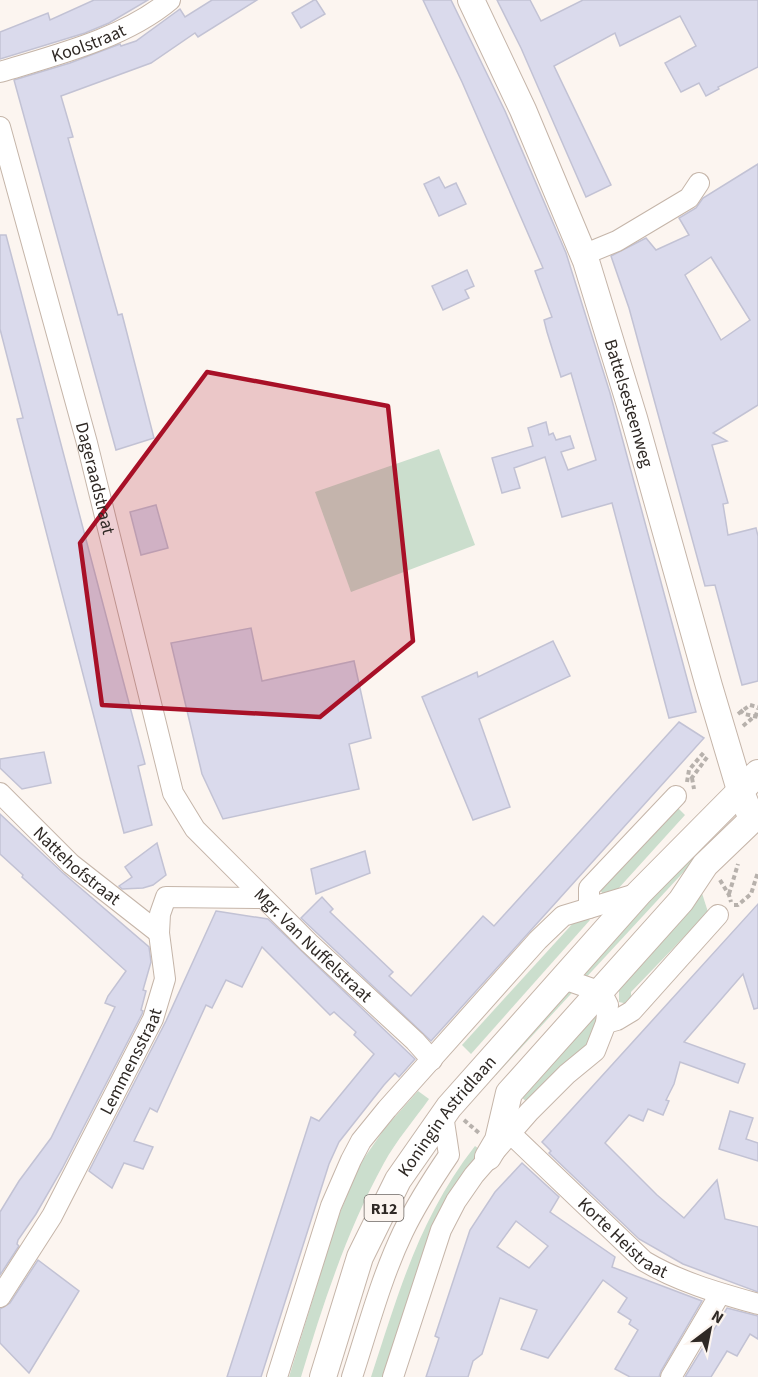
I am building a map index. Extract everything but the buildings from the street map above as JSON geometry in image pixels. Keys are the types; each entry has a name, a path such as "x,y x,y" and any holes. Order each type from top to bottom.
{"main road":[{"name":"Battelsesteenweg","path":"471,0 524,110 583,255 749,782 756,823"},
{"name":"Koningin Astridlaan","path":"323,1377 360,1257 398,1180 443,1115 561,978 639,893 749,782"},
{"name":"Koningin Astridlaan","path":"488,1157 498,1140 509,1093 681,901 705,865 756,823"}],"street":[{"name":"Koolstraat","path":"0,72 53,56 125,28 170,0"},
{"name":"Dageraadstraat","path":"0,127 87,443 173,793 195,829"},
{"path":"583,255 617,241 689,198 699,183"},
{"name":"Nattehofstraat","path":"0,792 71,864 159,933"},
{"path":"589,908 590,888 676,796"},
{"name":"Mgr. Van Nuffelstraat","path":"195,829 263,898 415,1041 432,1060"},
{"name":"Koningin Astridlaan","path":"277,1377 331,1206 361,1141 538,940 563,916 639,893"},
{"name":"Lemmensstraat","path":"0,1297 52,1216 153,1019 165,979 159,933 160,914 166,897 263,898"},
{"path":"606,1023 617,1020 632,1011 718,915"},
{"path":"561,978 601,992"},
{"name":"Koningin Astridlaan","path":"393,1377 441,1230 456,1201 488,1157 567,1074 595,1051 606,1023 608,1005 601,992"},
{"name":"Koningin Astridlaan","path":"352,1377 386,1273 403,1232 423,1194 448,1155 443,1115"},
{"name":"Korte Heistraat","path":"511,1134 644,1261 661,1271 720,1294 758,1304"},
{"path":"671,1377 720,1294"}],"path":[{"path":"757,716 758,709"}],"highlighted area":[{"path":"207,372 388,406 413,641 320,717 102,705 80,543"}],"green space":[{"path":"439,449 475,545 351,592 315,492"},
{"path":"678,808 685,815 617,890 603,894 599,883 609,882"},
{"path":"694,846 697,855 691,864 496,1075 493,1072"},
{"path":"700,887 708,912 631,992 631,1002 628,1004 619,1002 619,989"},
{"path":"587,917 590,920 471,1054 462,1045 575,921"},
{"path":"595,1009 600,1012 595,1037 530,1105 518,1094"},
{"path":"418,1091 429,1099 394,1147 371,1188 337,1268 301,1377 289,1377 337,1220 360,1164 385,1128"},
{"path":"475,1146 483,1152 386,1377 371,1377 401,1286 425,1228 456,1173"}]}
